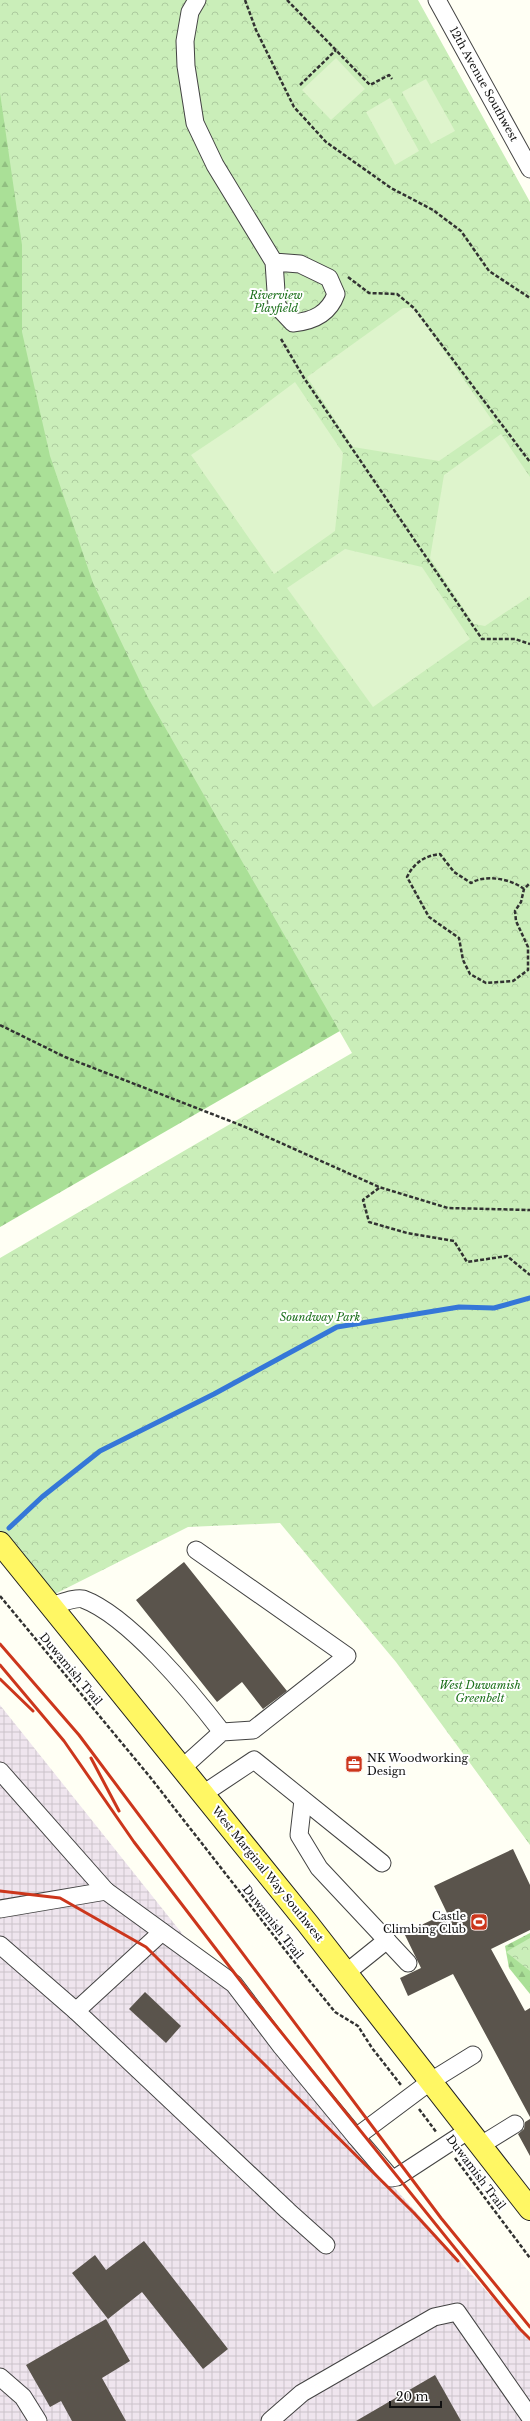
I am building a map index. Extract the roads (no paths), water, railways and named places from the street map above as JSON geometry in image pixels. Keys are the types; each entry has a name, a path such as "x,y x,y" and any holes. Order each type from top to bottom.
{"main road":[{"name":"West Marginal Way Southwest","path":"0,1543 346,1973 530,2209"}],"street":[{"path":"197,0 190,12 185,41 186,66 195,123 215,165 274,262"},
{"name":"12th Avenue Southwest","path":"438,0 530,169"},
{"path":"181,1769 222,1732 253,1730 347,1656 196,1550"},
{"path":"50,1606 82,1599 104,1610 137,1637 222,1732"},
{"path":"203,1794 254,1760 382,1863"},
{"path":"0,1771 106,1891 234,1984 280,2046 392,2178 397,2177 446,2145 475,2138 515,2124"},
{"path":"303,1800 299,1835 319,1868 408,1963"},
{"path":"0,1910 106,1891"},
{"path":"76,2011 162,1932"},
{"path":"346,1973 387,1940"},
{"path":"0,1945 76,2011 326,2245"},
{"path":"356,2137 431,2081 473,2055"},
{"path":"270,2421 302,2394 434,2317 457,2312 530,2417"},
{"path":"0,2377 23,2397 38,2421"}],"waterway":[{"path":"9,1528 42,1497 100,1451 214,1394 337,1327 459,1307 494,1308 530,1298"}],"railway":[{"path":"0,1644 79,1735 441,2218 530,2327"},
{"path":"0,1665 64,1741 134,1842 252,1996 520,2329 530,2339"},
{"path":"0,1679 33,1711"},
{"path":"91,1758 119,1811"},
{"path":"0,1891 60,1898 146,1947 414,2213 458,2261"}],"place":[{"name":"NK Woodworking Design","path":"354,1764"},
{"name":"Castle Climbing Club","path":"479,1922"}],"park label":[{"name":"Riverview Playfield","path":"276,301"},
{"name":"Soundway Park","path":"320,1317"},
{"name":"West Duwamish Greenbelt","path":"480,1691"}]}
